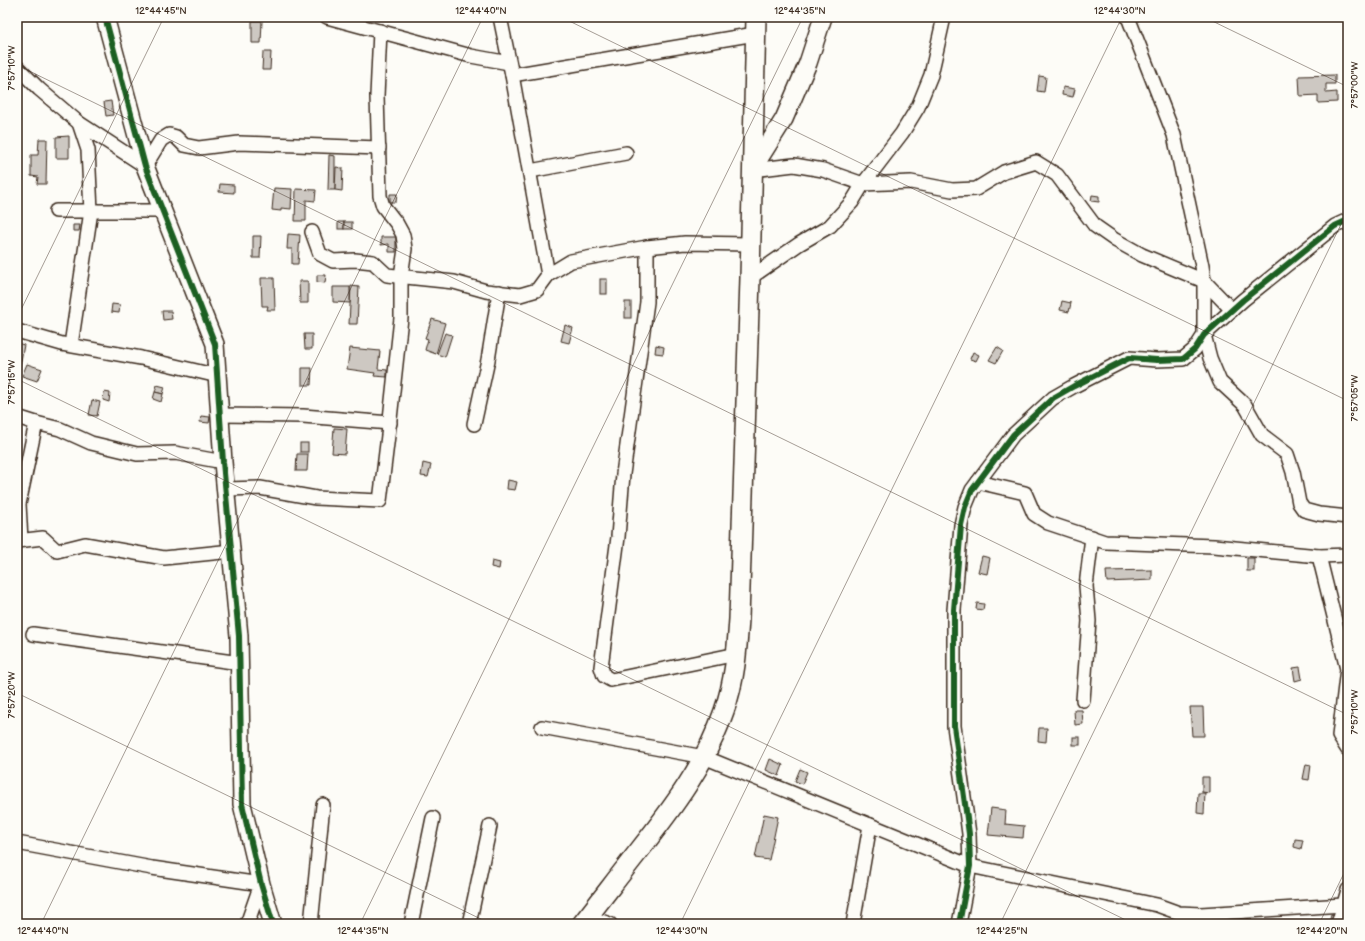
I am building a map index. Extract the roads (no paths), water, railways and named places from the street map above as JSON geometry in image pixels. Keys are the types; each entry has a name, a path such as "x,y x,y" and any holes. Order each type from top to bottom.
{"main road":[{"path":"585,920 660,825 689,782 715,735 725,710 732,684 737,654 739,611 750,278 755,25"}],"street":[{"path":"105,17 145,166 215,344 223,462 239,636 242,804 261,884 273,924"},
{"path":"327,17 471,56 511,69 755,25"},
{"path":"500,17 530,171 548,275"},
{"path":"752,170 784,119 808,63 822,17"},
{"path":"750,278 799,244 830,226 852,202 863,184 902,133 918,107 931,75 944,17"},
{"path":"1128,17 1174,134 1202,266 1204,281 1204,335 1210,358 1220,382 1245,405 1262,436 1287,454 1293,472 1299,503 1304,510 1319,514 1348,518"},
{"path":"226,489 260,488 316,498 380,501 401,318 401,276 405,249 403,235 397,224 383,206 380,196 377,96 380,31"},
{"path":"17,67 39,89 79,123 145,166"},
{"path":"71,345 91,211 88,150 79,123"},
{"path":"145,166 161,140 169,135 176,137 184,145 199,148 239,143 379,148"},
{"path":"530,171 626,153"},
{"path":"752,170 794,166 823,170 863,184 911,182 952,190 976,189 1004,172 1036,162 1057,175 1095,226 1115,240 1142,254 1204,281 1232,310"},
{"path":"56,211 163,211"},
{"path":"959,924 970,866 969,834 954,726 953,636 961,525 972,490 1013,435 1053,398 1130,358 1157,360 1183,359 1195,348 1204,335 1232,310 1335,226 1348,220"},
{"path":"312,232 320,254 333,260 373,262 387,275 454,282 486,291 520,295 537,290 548,275 571,261 647,247 685,244 750,244"},
{"path":"647,247 646,302 623,474 618,537 601,667 604,676 611,680 737,654"},
{"path":"474,424 488,360 499,292"},
{"path":"17,331 71,345 141,358 218,376"},
{"path":"220,415 304,416 390,423"},
{"path":"17,417 36,424 60,429 91,443 137,454 175,453 223,462"},
{"path":"36,424 19,504 19,541 43,538 57,551 85,544 164,558 232,551"},
{"path":"978,482 1025,493 1034,514 1048,523 1105,542 1214,546 1319,556 1348,555"},
{"path":"1082,700 1089,621 1086,586 1092,537"},
{"path":"1319,556 1348,669 1339,736 1348,750"},
{"path":"33,634 240,663"},
{"path":"542,728 704,757 970,866 1157,906 1179,913 1214,918 1343,905"},
{"path":"311,924 323,805"},
{"path":"411,924 433,818"},
{"path":"853,924 870,825"},
{"path":"469,924 490,826"},
{"path":"17,844 160,869 261,884"},
{"path":"247,924 261,884"},
{"path":"1338,924 1348,890"},
{"path":"585,920 610,924"}]}
